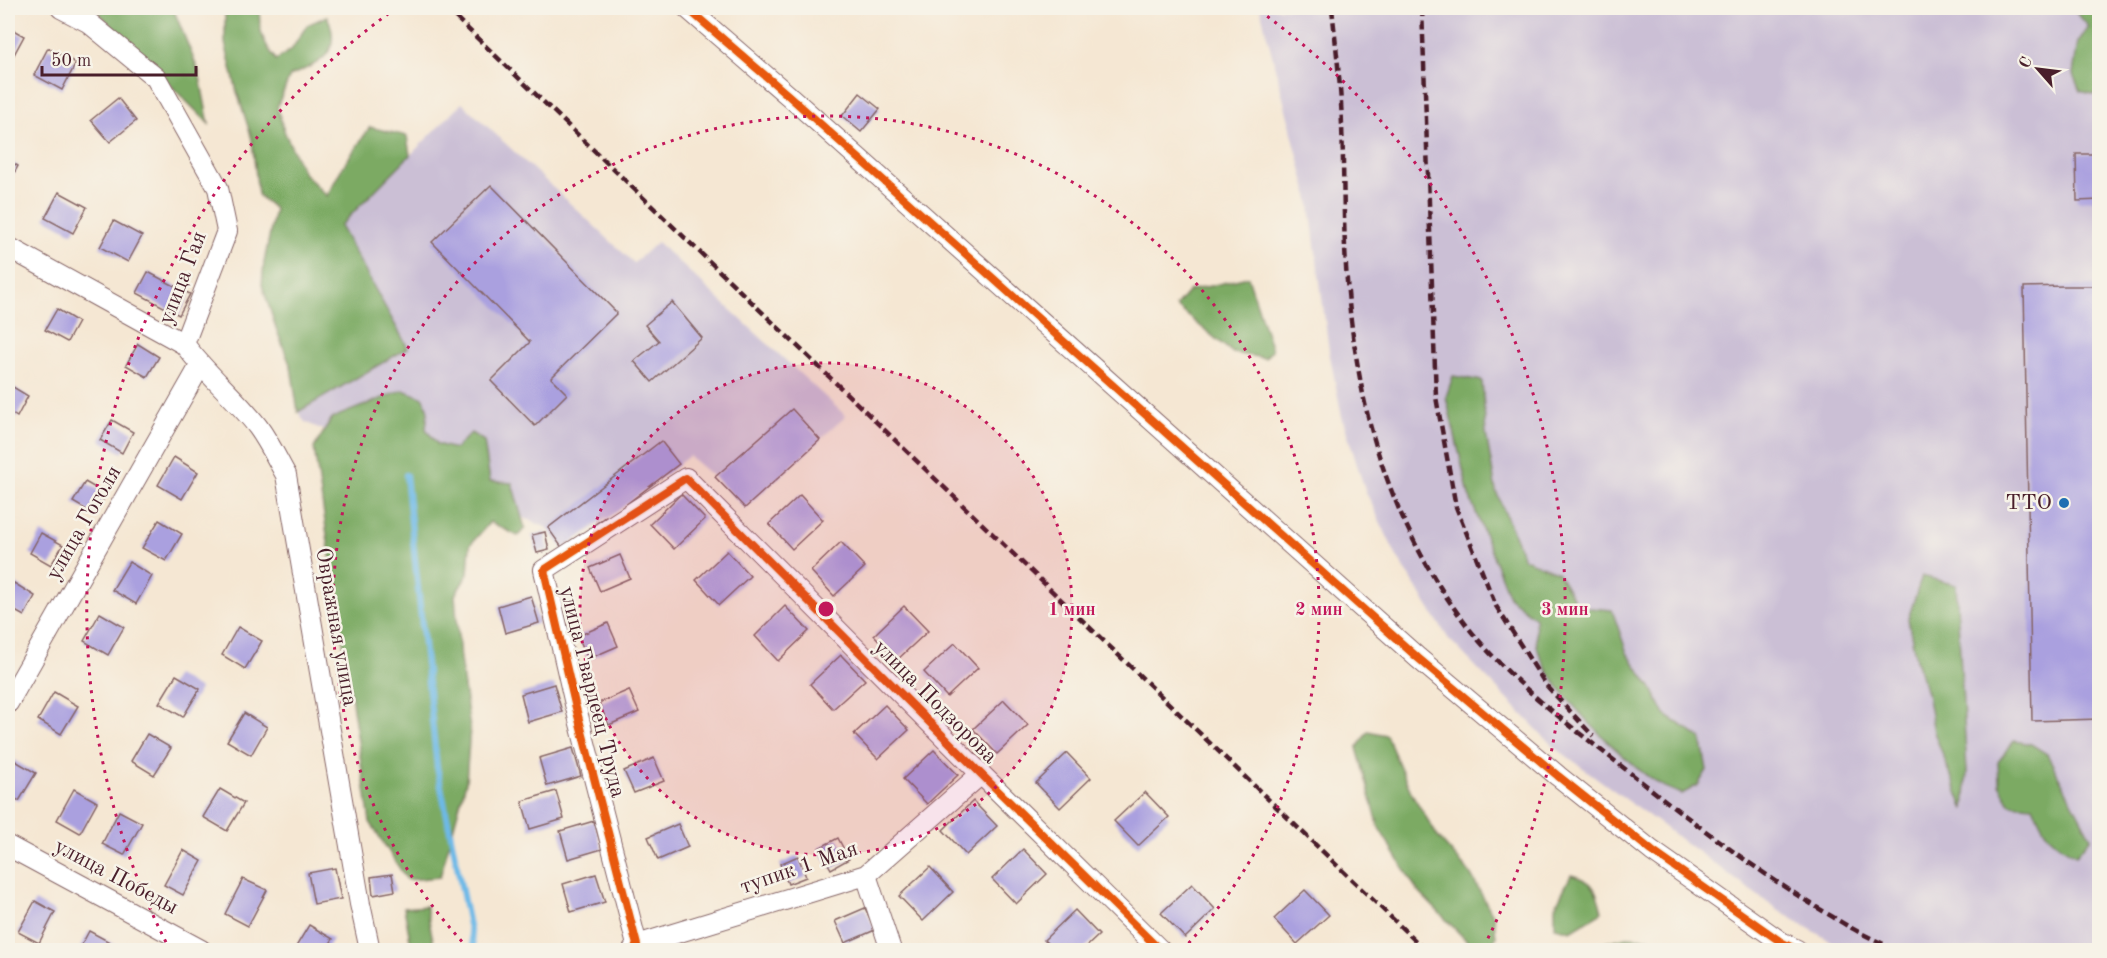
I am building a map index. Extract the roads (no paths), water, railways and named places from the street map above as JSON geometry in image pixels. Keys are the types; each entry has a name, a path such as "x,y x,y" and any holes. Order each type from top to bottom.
{"street":[{"name":"улица Гая","path":"61,8 88,22 156,78 218,188 227,231 184,344"},
{"path":"687,8 815,119 1426,665 1558,776 1652,851 1797,951"},
{"path":"8,247 184,344"},
{"name":"Овражная улица","path":"184,344 200,366 257,426 286,476 370,951"},
{"name":"улица Гоголя","path":"8,703 200,366"},
{"name":"улица Подзорова","path":"686,478 1160,951"},
{"name":"улица Гвардеец Труда","path":"635,948 544,570 686,478"},
{"name":"тупик 1 Мая","path":"635,948 866,875 981,774"},
{"name":"улица Победы","path":"8,846 201,951"},
{"path":"866,875 891,951"}],"waterway":[{"path":"406,475 437,767 474,950"}],"railway":[{"path":"446,8 1425,950"},
{"path":"1332,8 1341,111 1347,281 1358,370 1371,428 1389,484 1413,539 1442,591 1475,636 1493,656 1552,711 1721,843 1804,900 1864,935 1896,950"},
{"path":"1422,8 1436,397 1456,507 1496,606 1546,685 1593,736"}],"place":[{"name":"ТТО","path":"2064,503"}]}
